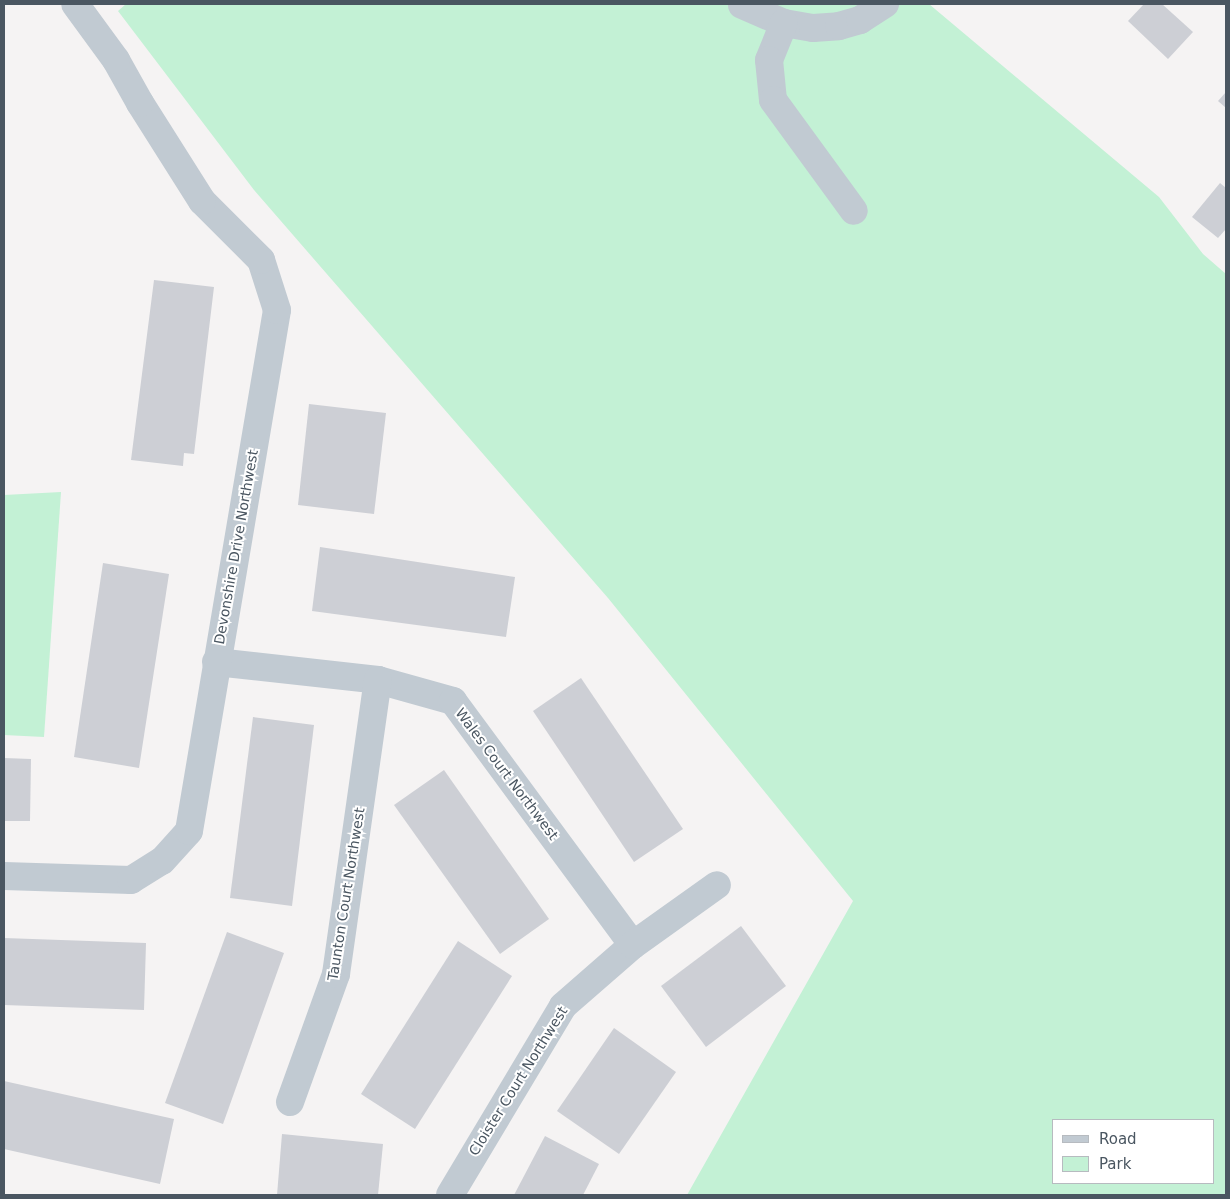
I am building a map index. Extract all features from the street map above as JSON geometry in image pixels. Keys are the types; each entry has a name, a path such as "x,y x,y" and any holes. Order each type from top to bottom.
{"street":[{"name":"Devonshire Drive Northwest","path":"4,876 131,880 162,862 189,831 216,662 277,310 261,260 202,201 140,103 116,60 75,4"},
{"path":"742,5 784,23 813,28 838,26 860,20 885,4"},
{"path":"784,23 768,60 773,100 854,211"},
{"name":"Wales Court Northwest","path":"216,662 378,680 453,701 633,946"},
{"name":"Taunton Court Northwest","path":"290,1102 336,974 378,680"},
{"name":"Cloister Court Northwest","path":"450,1195 563,1006 633,946 717,885"}],"green space":[{"path":"126,4 929,4 1159,197 1203,254 1226,274 1226,1195 687,1195 853,901 608,598 254,190 118,11"},
{"path":"61,492 44,737 4,735 4,495"}],"building":[{"path":"1144,4 1162,4 1193,32 1168,59 1128,21"},
{"path":"1226,92 1226,108 1218,101"},
{"path":"1220,183 1226,188 1226,229 1218,238 1192,217"},
{"path":"154,280 214,287 194,454 184,453 183,466 131,460"},
{"path":"309,404 386,413 374,514 298,505"},
{"path":"320,547 515,577 506,637 312,611"},
{"path":"103,563 169,574 139,768 74,757"},
{"path":"581,678 683,829 634,862 533,711"},
{"path":"253,717 314,725 292,906 230,898"},
{"path":"4,758 31,759 30,821 4,821"},
{"path":"444,770 549,919 500,954 394,805"},
{"path":"741,926 786,986 706,1047 661,986"},
{"path":"227,932 284,953 223,1124 165,1103"},
{"path":"4,938 146,943 144,1010 4,1005"},
{"path":"458,941 512,976 415,1129 361,1094"},
{"path":"614,1028 676,1072 619,1154 557,1111"},
{"path":"4,1081 174,1119 160,1184 4,1149"},
{"path":"282,1134 383,1144 378,1195 277,1195"},
{"path":"545,1136 599,1164 583,1195 514,1195"}]}
